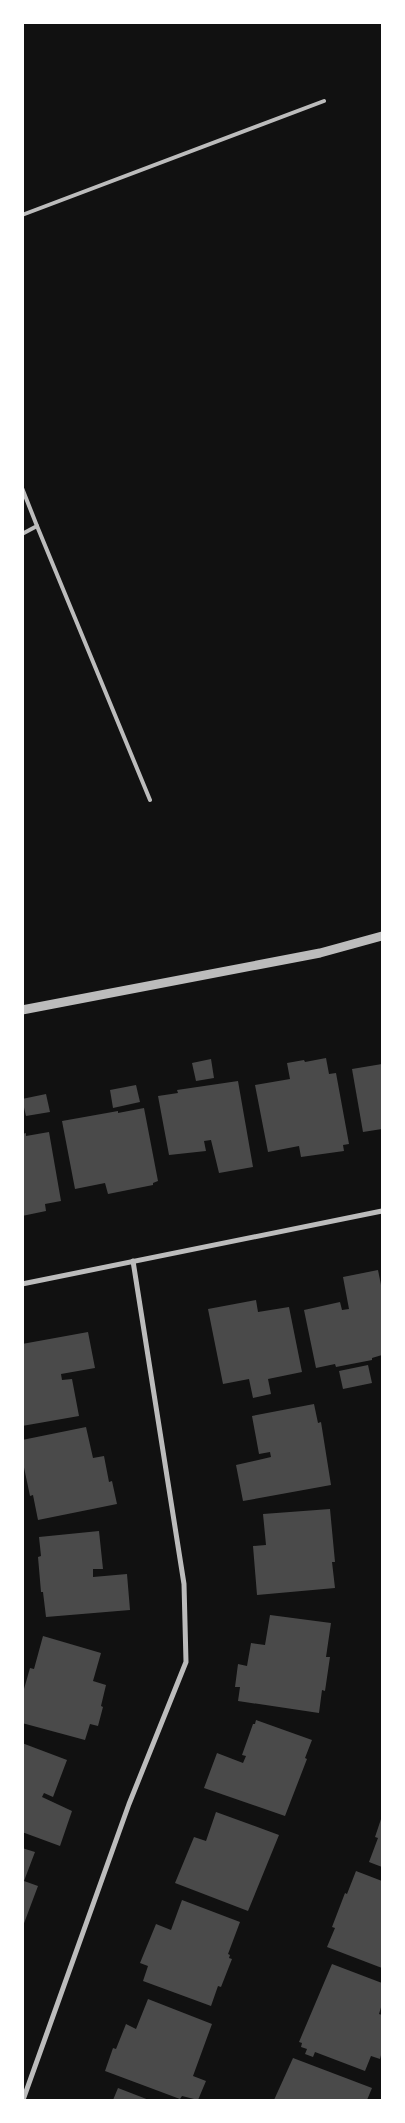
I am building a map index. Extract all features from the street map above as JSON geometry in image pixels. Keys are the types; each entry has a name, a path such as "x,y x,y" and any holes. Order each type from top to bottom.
{"street":[{"path":"22,1010 320,953 382,936"},
{"path":"22,1284 382,1211"},
{"path":"23,2100 129,1804 186,1662 184,1584 134,1261"}],"lane":[{"path":"22,215 324,101"},
{"path":"22,488 150,800"},
{"path":"22,534 37,526"}],"building":[{"path":"326,1058 329,1074 336,1073 349,1144 343,1145 344,1151 301,1157 299,1146 268,1152 255,1085 290,1079 287,1063"},
{"path":"211,1059 214,1078 196,1081 192,1063"},
{"path":"382,1064 382,1129 363,1132 352,1069"},
{"path":"238,1081 253,1167 219,1173 211,1140 204,1141 206,1151 169,1155 158,1096 178,1093 177,1090"},
{"path":"136,1085 140,1102 113,1108 110,1090"},
{"path":"46,1094 50,1112 26,1116 22,1099"},
{"path":"144,1108 158,1181 153,1183 153,1185 108,1194 105,1183 75,1189 62,1121"},
{"path":"49,1132 61,1201 45,1204 46,1211 22,1216 22,1134 26,1133 26,1136"},
{"path":"378,1270 382,1290 382,1355 372,1358 372,1360 336,1367 335,1364 316,1368 304,1310 340,1302 342,1310 349,1309 343,1277"},
{"path":"256,1300 258,1312 289,1307 302,1372 268,1379 271,1394 253,1398 249,1379 223,1384 208,1309"},
{"path":"88,1332 95,1368 61,1374 62,1380 72,1379 79,1416 22,1426 22,1344"},
{"path":"368,1365 372,1383 343,1389 339,1371"},
{"path":"314,1404 318,1423 321,1422 331,1485 243,1501 236,1465 271,1457 270,1452 259,1454 252,1416"},
{"path":"86,1427 93,1458 104,1456 109,1482 112,1481 117,1504 38,1520 33,1495 30,1496 22,1458 22,1440"},
{"path":"330,1509 335,1562 332,1562 335,1588 257,1595 253,1546 266,1545 263,1514"},
{"path":"99,1531 103,1569 93,1569 93,1577 127,1574 130,1610 46,1617 43,1592 41,1592 38,1557 41,1556 39,1537"},
{"path":"270,1615 331,1623 326,1657 330,1657 325,1691 322,1690 319,1713 238,1701 240,1687 235,1687 238,1664 247,1666 251,1643 265,1645"},
{"path":"43,1636 101,1653 93,1681 106,1685 101,1706 103,1707 98,1726 90,1724 85,1740 22,1723 22,1696 30,1668 34,1669"},
{"path":"256,1720 312,1740 305,1758 307,1759 285,1816 204,1788 217,1753 243,1763 246,1756 242,1755"},
{"path":"22,1743 67,1760 53,1797 44,1793 42,1797 72,1811 60,1846 22,1832"},
{"path":"216,1812 279,1835 248,1911 175,1883 194,1837 206,1841"},
{"path":"382,1816 382,1867 369,1862 378,1838 375,1837"},
{"path":"22,1848 35,1852 24,1881 38,1886 23,1926"},
{"path":"356,1871 382,1881 382,1968 327,1947 335,1928 332,1927"},
{"path":"182,1900 240,1922 228,1954 230,1955 229,1958 232,1959 221,1987 218,1986 211,2006 143,1981 148,1966 140,1963 156,1924 171,1930"},
{"path":"332,1964 382,1983 382,2004 379,2014 382,2015 382,2051 380,2059 371,2056 365,2071 315,2052 313,2057 305,2054 307,2049 301,2047 302,2043 299,2042"},
{"path":"148,1999 212,2024 193,2076 206,2081 198,2100 182,2096 180,2099 105,2071 113,2048 116,2049 126,2024 136,2029"},
{"path":"293,2058 372,2088 367,2100 274,2100"},
{"path":"118,2088 149,2100 113,2100"}]}
